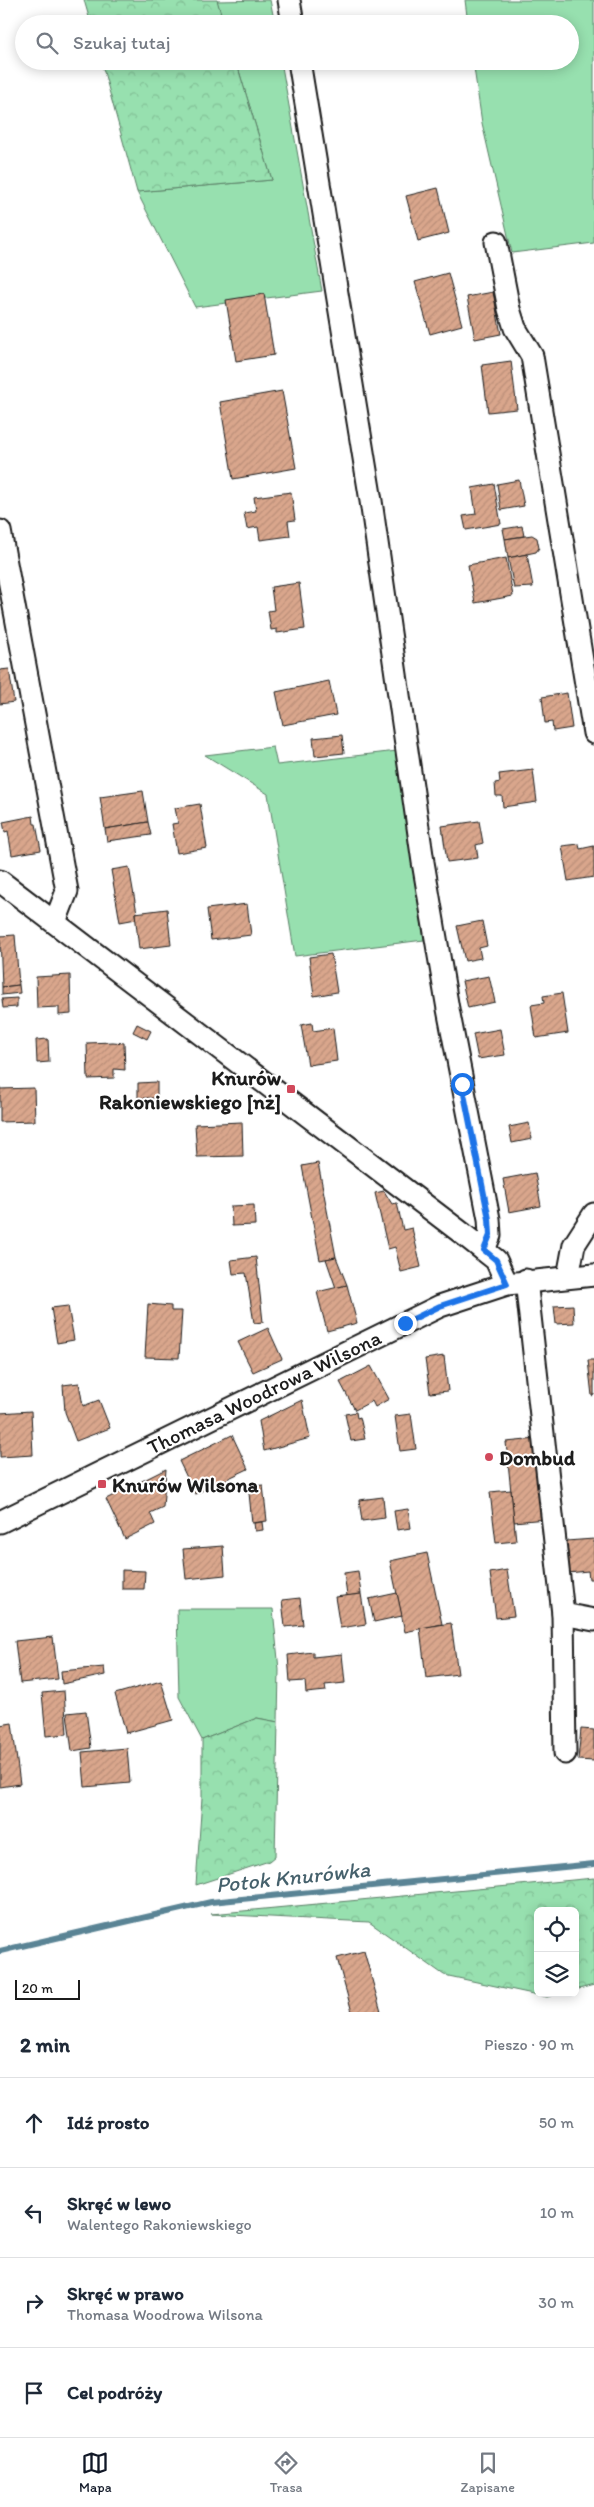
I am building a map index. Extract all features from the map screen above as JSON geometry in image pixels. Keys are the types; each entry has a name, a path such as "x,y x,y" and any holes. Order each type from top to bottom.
{"street":[{"path":"289,0 292,15"},
{"path":"300,70 371,501 400,714 433,921 489,1219 490,1235 484,1250"},
{"path":"496,242 509,308 515,328 532,356 594,733"},
{"path":"0,530 67,891 55,922"},
{"path":"0,881 484,1250 516,1282 563,1614 565,1753"},
{"path":"568,1277 574,1245 594,1214"},
{"name":"Thomasa Woodrowa Wilsona","path":"0,1522 440,1306 516,1282 594,1275"},
{"path":"563,1614 594,1620"}],"green space":[{"path":"84,0 217,0 221,15 88,15"},
{"path":"270,0 273,15 221,15 217,1"},
{"path":"465,0 594,0 594,243 512,253 482,123 474,70 579,70 579,15 467,15"},
{"path":"103,70 239,70 272,180 137,192"},
{"path":"239,70 283,70 322,291 195,307 137,192 272,180"},
{"path":"273,747 277,765 397,751 424,940 295,956 268,794 205,755"},
{"path":"177,1609 273,1609 279,1670 278,1722 257,1718 202,1740 179,1697"},
{"path":"257,1718 278,1722 275,1856 269,1861 196,1885 202,1798 202,1740"},
{"path":"594,1878 594,1985 579,1989 579,1907 534,1907 534,1994 444,1975 369,1922 211,1914"}],"building":[{"path":"438,188 449,233 418,241 406,196"},
{"path":"448,273 462,325 430,334 415,282"},
{"path":"493,292 501,334 475,339 467,297"},
{"path":"264,294 274,355 236,361 226,300"},
{"path":"511,361 517,409 488,412 482,365"},
{"path":"282,391 296,468 233,479 220,402"},
{"path":"519,480 524,506 501,510 497,484"},
{"path":"494,484 501,524 466,530 463,516 476,514 472,488"},
{"path":"291,492 295,520 288,521 290,536 260,540 258,527 247,529 244,513 256,511 254,497"},
{"path":"522,526 524,536 505,539 503,529"},
{"path":"532,535 537,538 539,548 536,552 508,558 505,539"},
{"path":"527,554 533,587 514,588 508,558"},
{"path":"506,558 513,596 475,603 468,565"},
{"path":"299,583 305,629 277,633 277,629 271,630 268,611 274,610 271,587"},
{"path":"9,669 14,702 0,704 0,670"},
{"path":"329,681 336,715 283,725 276,692"},
{"path":"567,693 572,728 553,731 552,722 545,723 542,697"},
{"path":"342,735 344,753 315,756 313,738"},
{"path":"533,770 537,802 503,807 502,796 496,796 495,783 500,782 499,774"},
{"path":"143,791 148,822 105,829 100,797"},
{"path":"200,804 207,848 177,853 172,824 178,823 175,808"},
{"path":"33,816 41,850 12,855 8,831 5,832 3,822"},
{"path":"479,821 483,843 476,845 478,858 447,862 442,826"},
{"path":"148,822 151,835 107,841 105,829"},
{"path":"579,844 580,849 594,846 594,877 568,881 562,846"},
{"path":"129,867 137,913 135,913 136,919 120,922 111,870"},
{"path":"247,904 251,935 211,940 207,909"},
{"path":"167,909 171,945 139,949 135,913"},
{"path":"482,921 487,946 479,948 481,958 465,961 457,926"},
{"path":"15,935 19,985 2,987 0,936"},
{"path":"331,954 337,992 314,996 309,957"},
{"path":"70,975 71,1014 59,1015 59,1007 37,1008 36,977"},
{"path":"489,976 495,1002 468,1008 462,981"},
{"path":"19,985 20,993 2,995 2,987"},
{"path":"562,993 568,1033 536,1038 531,1005 544,1003 543,996"},
{"path":"17,998 17,1007 3,1008 2,999"},
{"path":"312,1023 313,1031 333,1028 337,1061 308,1065 301,1025"},
{"path":"137,1024 151,1031 147,1039 133,1032"},
{"path":"500,1029 505,1055 478,1059 473,1034"},
{"path":"48,1039 49,1062 37,1063 36,1040"},
{"path":"87,1043 124,1043 125,1070 114,1069 114,1078 88,1079"},
{"path":"157,1082 157,1098 138,1098 138,1083"},
{"path":"34,1088 35,1121 0,1122 0,1089"},
{"path":"242,1122 243,1156 197,1157 195,1124"},
{"path":"529,1123 532,1139 512,1143 509,1127"},
{"path":"318,1163 336,1257 320,1260 302,1166"},
{"path":"535,1173 541,1206 509,1212 503,1179"},
{"path":"384,1191 392,1204 397,1203 403,1230 412,1228 421,1267 401,1272 395,1247 388,1249 375,1193"},
{"path":"254,1205 255,1225 232,1226 231,1206"},
{"path":"256,1257 263,1322 254,1323 246,1273 233,1274 231,1260"},
{"path":"336,1257 347,1285 336,1288 326,1259"},
{"path":"347,1285 357,1323 327,1331 317,1292"},
{"path":"148,1304 171,1306 171,1311 182,1311 179,1358 145,1357"},
{"path":"573,1305 574,1323 556,1324 554,1306"},
{"path":"68,1306 74,1340 57,1343 51,1308"},
{"path":"268,1328 282,1359 253,1372 238,1342"},
{"path":"444,1356 448,1391 430,1393 425,1359"},
{"path":"588,1360 594,1360 594,1395 592,1396"},
{"path":"371,1366 389,1399 375,1407 372,1401 355,1410 340,1382"},
{"path":"79,1383 83,1406 99,1400 110,1428 76,1441 65,1412 63,1385"},
{"path":"302,1400 310,1438 264,1451 259,1421"},
{"path":"31,1411 33,1455 0,1457 0,1413"},
{"path":"356,1412 357,1418 360,1417 365,1439 351,1441 345,1414"},
{"path":"411,1414 416,1449 400,1451 395,1416"},
{"path":"232,1435 248,1469 195,1494 179,1461"},
{"path":"537,1439 545,1519 514,1522 506,1442"},
{"path":"166,1469 163,1507 150,1513 155,1524 125,1539 106,1499"},
{"path":"263,1485 267,1521 252,1523 249,1493 254,1493 253,1486"},
{"path":"511,1490 516,1541 496,1543 490,1492"},
{"path":"383,1497 385,1518 362,1521 359,1500"},
{"path":"408,1509 411,1528 397,1530 394,1511"},
{"path":"262,1522 263,1530 255,1531 254,1523"},
{"path":"594,1539 594,1579 589,1579 588,1571 568,1573 566,1541"},
{"path":"223,1546 225,1575 186,1579 183,1549"},
{"path":"427,1553 442,1624 405,1632 390,1561"},
{"path":"122,1570 145,1571 144,1589 122,1589"},
{"path":"507,1570 514,1616 496,1618 490,1573"},
{"path":"358,1571 361,1594 347,1596 344,1573"},
{"path":"397,1593 402,1616 374,1622 369,1599"},
{"path":"361,1594 366,1624 340,1628 335,1597"},
{"path":"300,1598 303,1625 285,1627 282,1600"},
{"path":"451,1623 458,1674 426,1678 420,1628"},
{"path":"53,1637 58,1679 20,1683 15,1641"},
{"path":"313,1652 313,1657 342,1654 345,1683 325,1685 326,1691 306,1693 305,1681 290,1682 288,1655"},
{"path":"104,1667 105,1675 62,1684 61,1671"},
{"path":"161,1681 173,1720 126,1733 115,1694"},
{"path":"64,1691 67,1734 46,1736 42,1693"},
{"path":"86,1711 91,1748 72,1751 67,1713"},
{"path":"12,1723 20,1784 0,1787 0,1725"},
{"path":"581,1729 594,1730 594,1761 578,1760"},
{"path":"127,1748 130,1783 85,1787 82,1752"},
{"path":"364,1951 381,2012 352,2012 337,1958"}],"waterway":[{"name":"Potok Knurówka","path":"0,1951 211,1902 594,1864"}],"place":[{"name":"Knurów Rakoniewskiego [nż]","path":"291,1089"},
{"name":"Dombud","path":"489,1457"},
{"name":"Knurów Wilsona","path":"102,1484"}],"route":[{"path":"405,1323 440,1306 507,1284 496,1260 484,1250 490,1235 489,1219 462,1084"}]}
